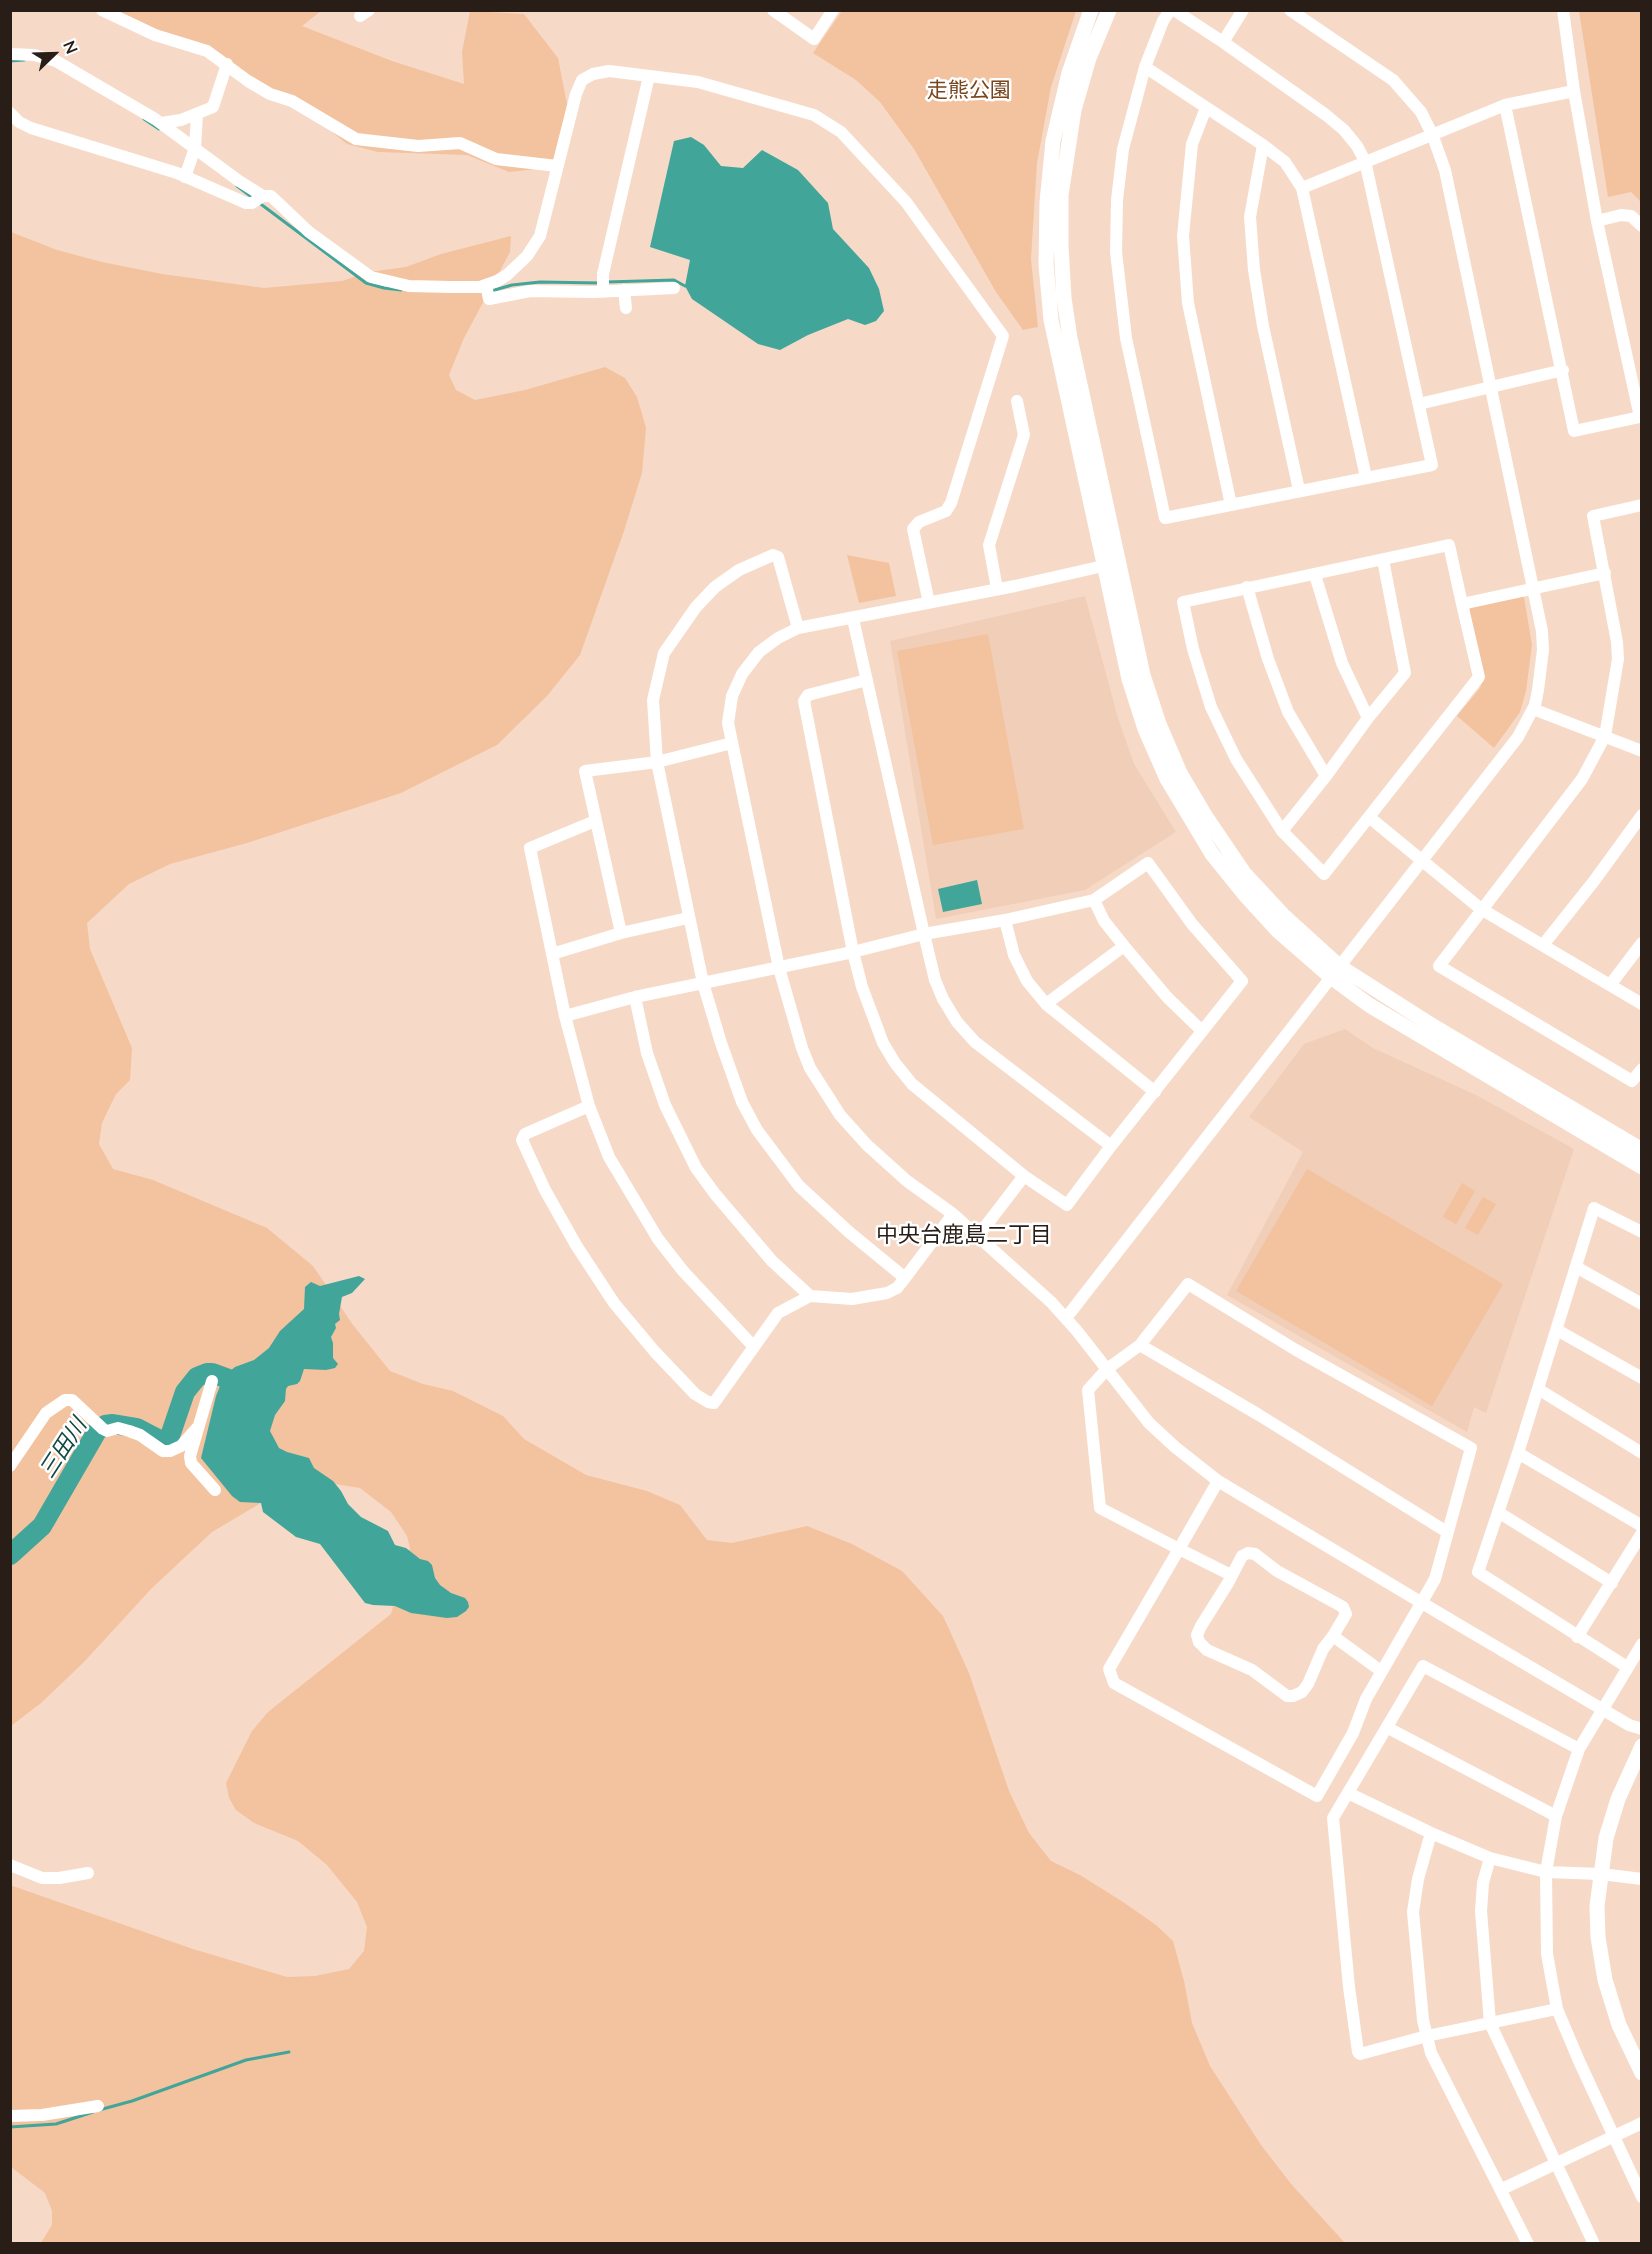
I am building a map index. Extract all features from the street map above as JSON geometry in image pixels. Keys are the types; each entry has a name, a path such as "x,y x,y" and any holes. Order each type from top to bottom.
{"street":[{"path":"102,10 155,35 207,51 258,87 292,101 356,139 418,146 460,143 496,159 557,166"},
{"path":"773,10 814,39 833,10"},
{"path":"1091,10 1069,73 1053,141 1047,202 1046,264 1051,320 1111,564"},
{"path":"1108,10 1089,58 1074,110 1061,195 1060,246 1070,338 1111,564 1129,679 1145,729 1167,779 1212,854 1277,930 1335,972 1433,1026 1641,1149"},
{"path":"1172,10 1223,42 1326,115 1344,130 1357,146 1365,162 1432,465 1165,518 1128,346 1116,252 1116,200 1123,149 1145,67 1163,21 1172,10"},
{"path":"1223,42 1243,10"},
{"path":"1066,1318 1518,737 1533,709 1538,690 1543,650 1542,632 1444,170 1432,134 1421,112 1393,81 1290,10"},
{"path":"1505,105 1563,370 1574,431 1641,417 1597,221 1574,90 1563,10"},
{"path":"10,54 48,58 124,100 161,123 263,196"},
{"path":"161,123 181,120 213,107 227,64"},
{"path":"1145,67 1263,145 1285,162 1302,188 1366,477"},
{"path":"12,117 31,128 185,177 246,203 263,196 271,196 309,232 371,277 409,286 486,285 507,275 527,256 540,236 570,113 582,80 593,74 609,71 698,82 814,115 841,132 906,201 1003,336 951,503 946,511 919,522 913,529 929,603"},
{"path":"603,291 603,274 649,76"},
{"path":"1302,188 1505,105 1574,90"},
{"path":"1206,108 1192,144 1183,236 1188,303 1231,505"},
{"path":"185,177 195,148 197,114"},
{"path":"1263,145 1250,217 1254,270 1263,326 1299,490"},
{"path":"1597,221 1621,215 1631,216 1641,226"},
{"path":"486,285 489,299 530,291 579,292 674,288"},
{"path":"624,290 626,308"},
{"path":"1419,404 1563,370"},
{"path":"997,590 989,545 1024,435 1017,401"},
{"path":"1641,505 1593,516 1605,573 1618,659 1605,736 1582,779 1438,966 1632,1081 1641,1069"},
{"path":"1449,545 1479,677 1324,874 1282,831 1236,759 1211,707 1193,649 1184,602 1383,560 1449,545"},
{"path":"798,628 778,557 773,555 739,570 715,587 696,607 664,653 653,700 657,762 703,983 742,1102 757,1131 799,1186 849,1232 905,1278"},
{"path":"1282,831 1405,673 1383,560"},
{"path":"1111,564 997,590 798,628 778,638 759,652 742,674 732,696 728,723 779,968 810,1068 840,1115 867,1145 907,1181 953,1214 1018,1270 1066,1318 1149,1423 1175,1447 1218,1481 1629,1725 1641,1729"},
{"path":"1462,604 1605,573"},
{"path":"1315,575 1342,663 1368,718"},
{"path":"1247,587 1268,659 1288,712 1326,776"},
{"path":"853,619 924,934 935,980 943,999 957,1022 975,1042 1111,1146"},
{"path":"565,1016 635,997 853,952 924,934 1005,920 1094,900 1148,863 1192,924 1242,981 1067,1205 1024,1176 912,1084 895,1063 873,1022 853,952 804,701 808,695 867,680"},
{"path":"1533,709 1641,751"},
{"path":"621,933 585,771 657,762 732,743"},
{"path":"1543,945 1594,882 1641,815"},
{"path":"1370,817 1480,909 1641,1004"},
{"path":"595,821 530,848 565,1016 589,1106 609,1157 658,1239 683,1271 754,1347"},
{"path":"1094,900 1104,921 1124,946 1167,997 1202,1031"},
{"path":"552,954 621,933 688,918"},
{"path":"1005,920 1014,955 1027,981 1046,1004 1155,1092"},
{"path":"1610,985 1641,943"},
{"path":"1046,1004 1124,946"},
{"path":"1335,972 1369,1005 1641,1167"},
{"path":"635,997 647,1053 665,1105 696,1168 772,1261 810,1296"},
{"path":"589,1106 525,1134 522,1140 545,1190 576,1245 614,1303 655,1352 695,1394 708,1402 714,1403 778,1313 810,1296 852,1299 887,1293 897,1288 953,1214"},
{"path":"978,1236 1024,1176"},
{"path":"1627,1667 1478,1572 1518,1453 1594,1208 1641,1232"},
{"path":"1576,1267 1641,1304"},
{"path":"1218,1481 1179,1549 1109,1669 1114,1683 1317,1796 1353,1733 1381,1671 1435,1579 1471,1448 1296,1350 1188,1284 1140,1345 1107,1370 1088,1390 1100,1508 1179,1549 1231,1575"},
{"path":"1557,1330 1641,1378"},
{"path":"1140,1345 1259,1415 1447,1532"},
{"path":"212,1381 190,1456 191,1463 215,1490"},
{"path":"1538,1389 1641,1453"},
{"path":"10,1466 46,1413 65,1400 72,1400 101,1428 107,1431 118,1428 140,1435 163,1451 170,1451 186,1442 197,1428"},
{"path":"1518,1453 1641,1526"},
{"path":"1498,1512 1612,1583"},
{"path":"1578,1637 1641,1533"},
{"path":"1248,1553 1255,1554 1277,1571 1344,1607 1346,1614 1323,1649 1308,1684 1302,1692 1287,1696 1252,1671 1207,1650 1199,1642 1197,1635 1231,1575 1242,1556 1248,1553"},
{"path":"1333,1636 1381,1671"},
{"path":"1641,1644 1580,1749 1556,1816 1546,1872 1547,1954 1557,2009 1641,2197"},
{"path":"1557,2009 1427,2036 1360,2054 1349,1987 1333,1818 1423,1666 1580,1749"},
{"path":"1388,1728 1556,1816"},
{"path":"1641,1746 1618,1799 1606,1838 1597,1906 1598,1937 1605,1980 1619,2025 1641,2073"},
{"path":"1348,1793 1431,1833 1490,1858 1546,1872 1601,1874 1641,1879"},
{"path":"1431,1833 1418,1879 1413,1912 1419,1983 1431,2053 1528,2244"},
{"path":"1490,1858 1481,1911 1490,2023 1594,2244"},
{"path":"10,1865 42,1878 59,1878 87,1873"},
{"path":"10,2116 42,2115 98,2106"},
{"path":"1502,2189 1641,2123"}],"shaded area":[{"path":"1085,596 1118,718 1134,764 1176,832 1085,890 936,919 890,641"},
{"path":"1345,1029 1373,1048 1476,1095 1574,1149 1486,1413 1474,1407 1467,1432 1227,1295 1303,1152 1249,1117 1304,1044"}],"green space":[{"path":"98,11 321,11 302,26 392,61 464,84 462,52 470,11 524,14 558,58 567,104 556,167 509,172 467,155 378,152 347,144 307,112 244,73"},
{"name":"走熊公園","path":"842,11 1076,11 1051,87 1037,163 1031,259 1038,327 1023,330 996,292 914,149 880,102 856,80 813,53"},
{"path":"1579,11 1641,11 1641,202 1631,192 1608,197"},
{"path":"11,232 57,250 102,262 162,274 264,288 342,281 369,272 406,267 441,254 511,236 510,252 464,338 449,375 456,390 475,400 525,390 605,367 625,378 637,397 646,428 642,473 580,655 547,696 497,745 401,793 247,843 170,864 129,884 87,923 90,949 132,1048 130,1080 116,1094 102,1123 99,1144 113,1169 153,1180 267,1228 313,1266 353,1325 390,1371 423,1384 453,1391 503,1416 524,1439 586,1475 647,1491 680,1505 707,1540 732,1543 807,1526 852,1544 902,1571 943,1616 969,1673 1009,1791 1029,1833 1051,1861 1080,1875 1123,1902 1156,1925 1173,1941 1192,2023 1210,2066 1261,2145 1292,2185 1345,2243 41,2243 52,2225 52,2211 45,2193 11,2167 10,1885 193,1949 287,1977 315,1976 349,1969 364,1951 367,1927 357,1902 327,1865 298,1841 254,1823 236,1810 229,1798 226,1783 252,1731 268,1712 391,1614 410,1548 407,1536 391,1512 360,1488 335,1484 276,1494 212,1532 152,1588 83,1663 41,1703 11,1726"},
{"path":"847,555 889,563 896,596 859,603"},
{"path":"1520,595 1524,597 1532,645 1526,691 1520,712 1494,748 1457,716 1480,688 1484,676 1469,610 1473,604"},
{"path":"988,634 1024,829 933,845 897,651"},
{"path":"1307,1169 1503,1284 1432,1406 1236,1291"},
{"path":"1462,1183 1475,1191 1456,1224 1443,1217"},
{"path":"1483,1197 1496,1204 1478,1235 1465,1228"}],"water":[{"path":"691,137 704,145 721,166 743,168 762,150 798,170 828,203 833,229 869,268 879,289 884,311 876,321 865,325 848,319 808,335 780,350 758,344 692,299 685,286 690,260 650,247 674,141"},
{"path":"977,880 982,904 943,912 938,889"},
{"path":"359,1276 365,1279 352,1293 342,1297 340,1320 335,1324 336,1328 331,1337 333,1358 338,1364 335,1368 326,1370 304,1369 300,1381 286,1389 285,1401 275,1415 270,1431 279,1448 309,1458 314,1468 333,1481 348,1504 361,1517 388,1531 395,1545 406,1548 420,1559 428,1561 440,1585 451,1593 465,1598 468,1602 469,1607 457,1617 447,1618 411,1613 395,1606 365,1603 320,1544 296,1537 263,1512 261,1503 240,1502 232,1496 201,1458 216,1396 224,1376 235,1367 254,1360 269,1348 280,1331 304,1309 305,1287 311,1282 320,1286"}],"waterway":[{"path":"10,61 24,60"},
{"path":"144,119 159,129"},
{"path":"237,186 253,198"},
{"path":"258,202 366,283 401,290"},
{"path":"607,282 674,280 685,286"},
{"path":"491,291 512,285 540,282 600,283"},
{"name":"三田川","path":"10,1555 42,1526 97,1431 105,1425 137,1428 162,1441 167,1440 185,1392 197,1377 212,1373 242,1384 249,1383"},
{"path":"99,2110 132,2101 246,2060 289,2052"},
{"path":"10,2127 56,2124 93,2112"}],"district":[{"name":"中央台鹿島二丁目","path":"964,1235"}]}
